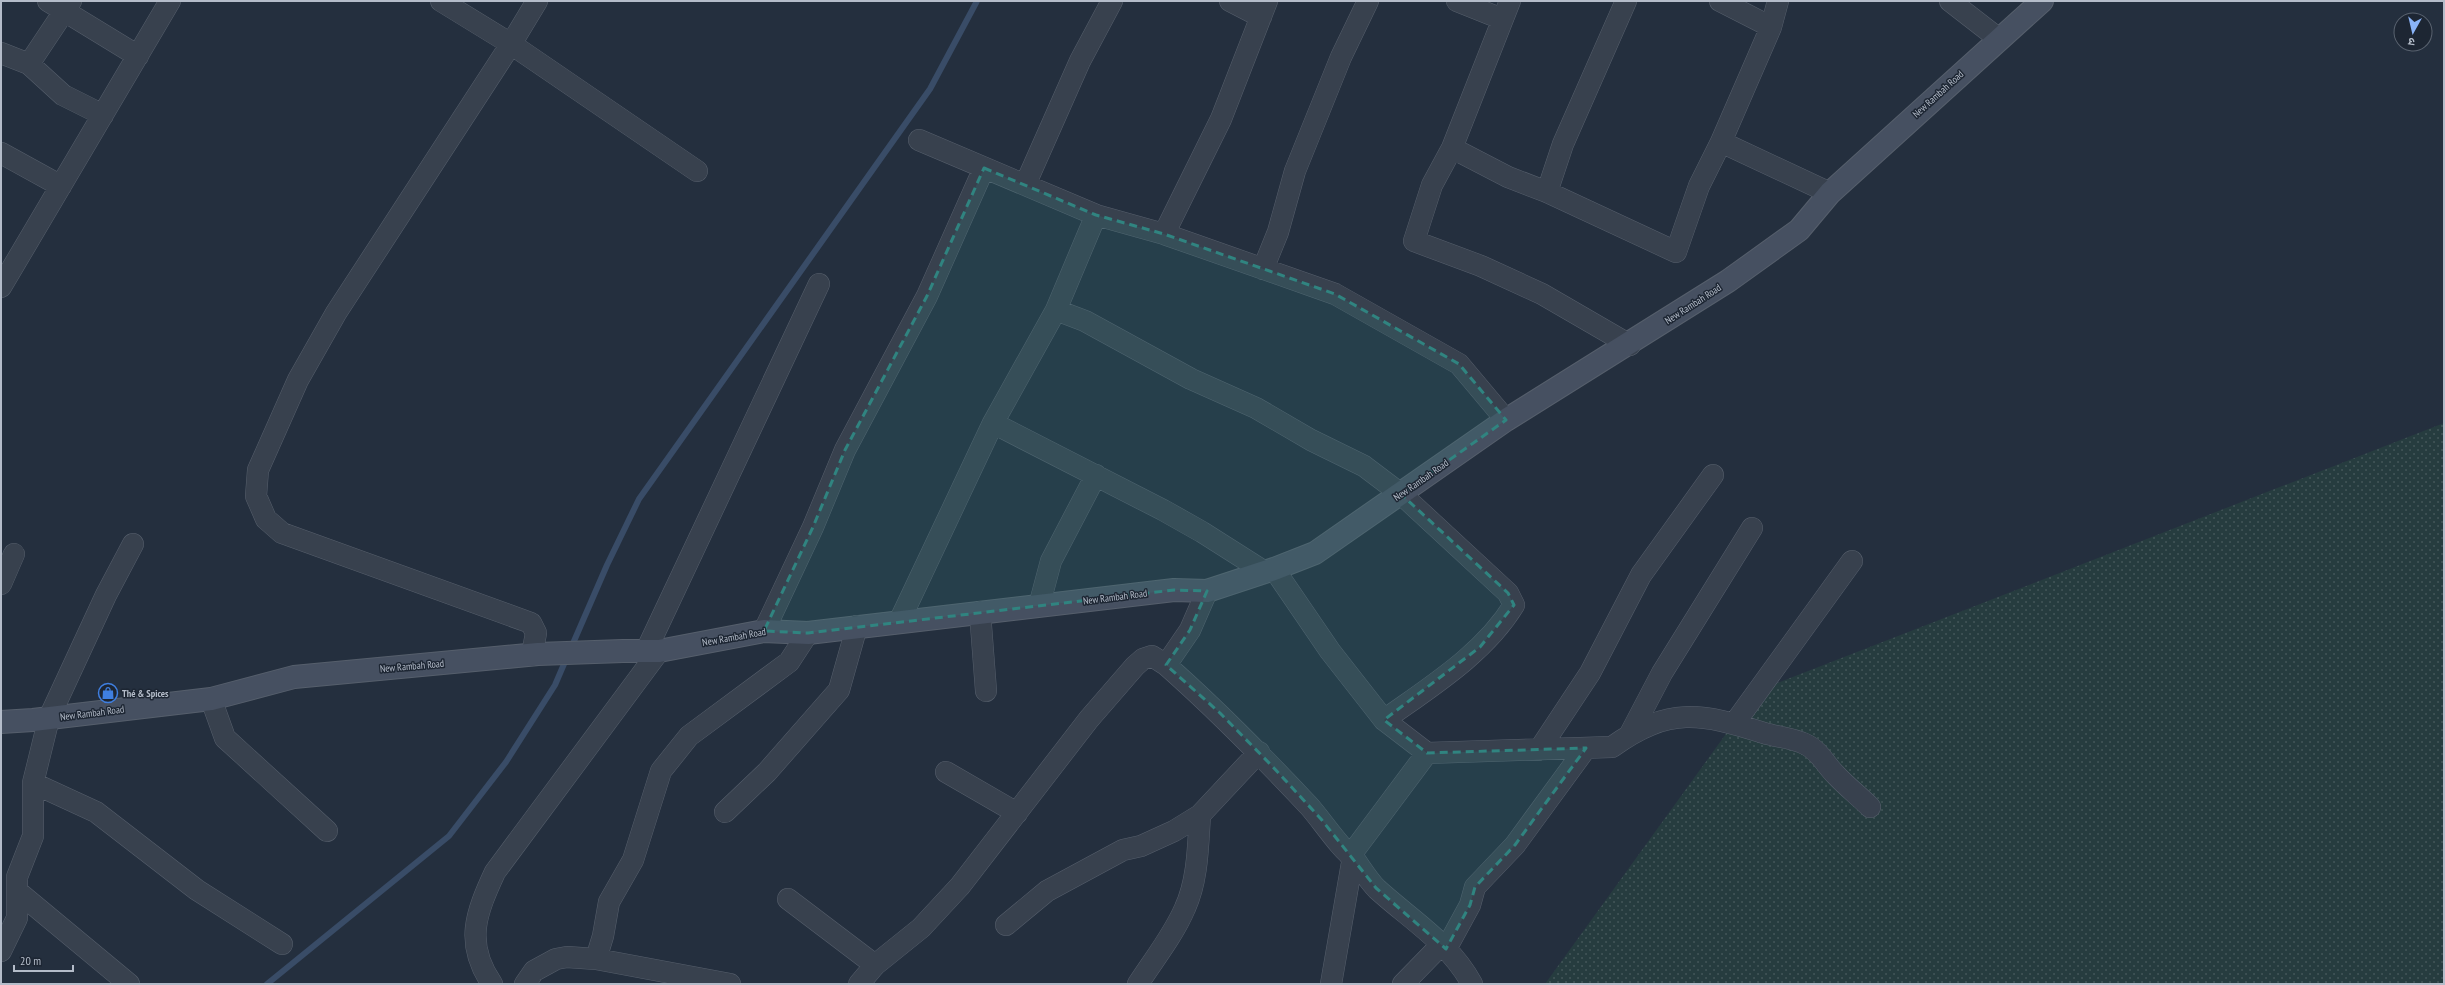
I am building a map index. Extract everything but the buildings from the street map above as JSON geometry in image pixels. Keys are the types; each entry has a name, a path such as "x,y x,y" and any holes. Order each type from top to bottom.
{"street":[{"path":"1,287 170,1"},
{"path":"441,1 511,44 697,170"},
{"path":"535,655 536,633 531,622 282,533 266,519 256,496 258,470 298,380 336,313 511,44 537,1"},
{"path":"1025,185 1080,61 1112,1"},
{"path":"1164,234 1221,119 1264,9 1230,1"},
{"path":"1263,269 1278,232 1295,171 1341,57 1368,1"},
{"path":"1457,1 1506,10 1452,148 1432,185 1414,241 1482,266 1542,294 1630,345"},
{"path":"1547,192 1563,144 1626,1"},
{"path":"1720,1 1771,27"},
{"path":"1452,148 1508,177 1547,192 1676,252 1699,186 1721,142 1771,27 1778,1"},
{"path":"1950,1 1999,39"},
{"name":"New Rambah Road","path":"1,722 49,718 210,699 294,677 535,655 623,650 653,651 764,630 808,633 857,626 1174,590 1206,590 1270,570 1315,553 1506,420 1630,345 1728,282 1799,230 1830,193 2042,1"},
{"path":"29,64 61,5 138,56"},
{"path":"1,53 29,64 63,95 103,115"},
{"path":"919,140 1096,215 1164,234 1335,294 1459,364 1506,420"},
{"path":"1721,142 1830,193"},
{"path":"1,152 61,186"},
{"path":"764,630 813,527 845,450 926,296 984,168"},
{"path":"899,622 993,423 1056,310 1096,215"},
{"path":"492,984 481,968 475,930 477,912 495,872 653,651 819,284"},
{"path":"1056,310 1085,321 1191,379 1256,408 1311,440 1364,466 1401,494 1508,593 1514,605 1507,616 1480,647 1384,720"},
{"path":"993,423 1096,475 1270,570 1330,651 1384,720 1427,753 1612,747 1630,734 1664,720 1684,716 1734,724 1805,744 1819,754 1834,773 1870,807"},
{"path":"1039,606 1051,561 1096,475"},
{"path":"1539,750 1590,673 1642,575 1713,475"},
{"path":"1630,734 1662,673 1752,528"},
{"path":"1,951 17,918 17,877 33,836 34,783 49,718 106,595 133,544"},
{"path":"1,584 14,554"},
{"path":"1734,724 1852,561"},
{"path":"1166,665 1190,630 1206,590"},
{"path":"980,612 986,691"},
{"path":"725,812 767,772 839,690 857,626"},
{"path":"596,959 603,936 609,902 633,860 662,771 689,736 789,662 808,633"},
{"path":"859,984 875,964 921,928 960,886 1089,719 1135,666 1143,659 1152,656 1166,665 1220,713 1259,752 1321,818 1376,888 1444,946 1464,969 1472,984"},
{"path":"210,699 225,738 327,832"},
{"path":"1403,984 1444,946 1470,905 1475,887 1515,846 1586,748"},
{"path":"1006,925 1047,891 1123,850 1141,846 1174,831 1200,815 1259,752"},
{"path":"1331,984 1351,856 1427,753"},
{"path":"946,772 1017,813"},
{"path":"34,783 96,812 197,890 282,944"},
{"path":"1138,984 1174,930 1186,907 1193,882 1200,815"},
{"path":"17,891 128,984"},
{"path":"788,899 875,964"},
{"path":"525,984 534,971 556,959 568,957 596,959 730,984"}],"highlighted area":[{"path":"984,168 1096,215 1164,234 1335,294 1459,364 1506,420 1401,494 1508,593 1514,605 1480,647 1384,720 1427,753 1586,748 1515,845 1475,887 1470,905 1446,949 1376,888 1321,819 1273,767 1220,713 1166,665 1190,630 1207,591 1174,590 808,633 764,631 813,527 845,450 927,296"}],"green space":[{"path":"2444,423 2444,984 1545,984 1757,691"}],"waterway":[{"path":"571,648 607,565 639,499 930,89 977,1"},
{"path":"267,984 449,836 506,762 555,685 567,657"}],"place":[{"name":"Thé & Spices","path":"108,693"}]}
